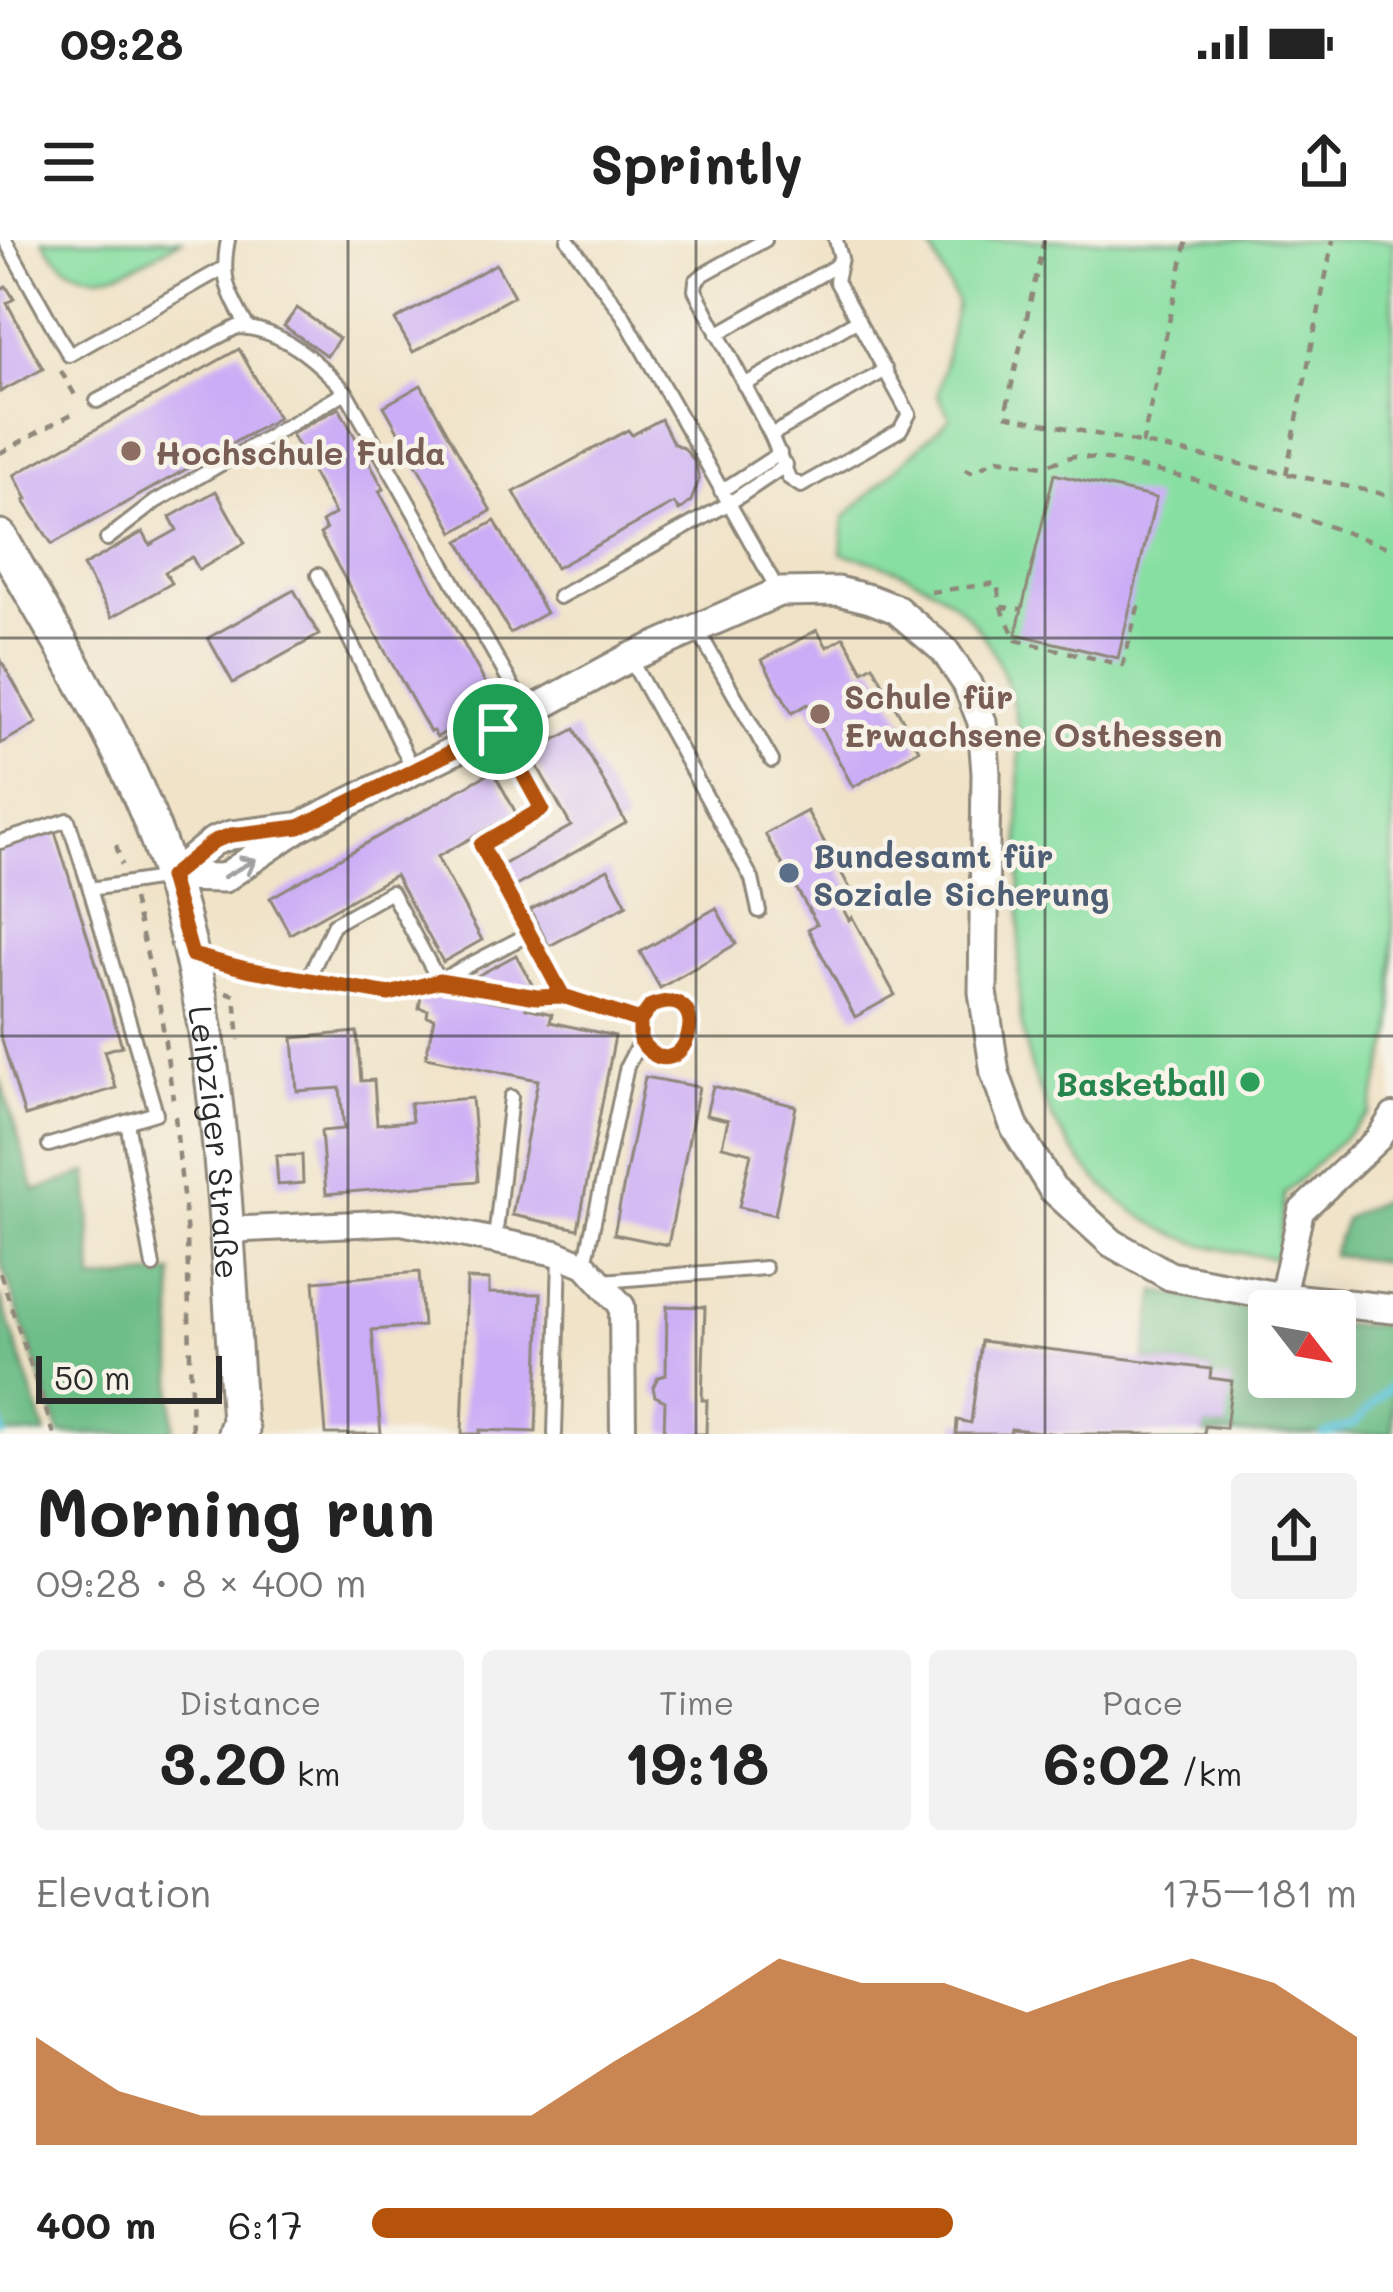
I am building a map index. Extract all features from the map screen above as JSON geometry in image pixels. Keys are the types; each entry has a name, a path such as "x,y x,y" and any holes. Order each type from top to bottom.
{"main road":[{"name":"Leipziger Straße","path":"0,537 116,745 150,819 192,955 210,1065 239,1433"}],"street":[{"path":"170,877 214,841 299,827 629,658 779,592 838,591 896,609 945,651 967,684 982,722 986,773 983,992 995,1073 1015,1128 1052,1188 1112,1243 1170,1276 1248,1291"},
{"path":"1284,1290 1301,1211 1319,1190 1356,1162 1393,1117"},
{"path":"224,1230 401,1222 560,1254 594,1273 622,1306 623,1434"}],"lane":[{"path":"5,240 69,355 222,269"},
{"path":"227,240 222,269 225,286 248,328"},
{"path":"568,240 623,314 779,592"},
{"path":"765,240 696,281 694,290 789,478 801,486 900,430 909,414 836,281 841,258 836,240"},
{"path":"717,334 834,267 841,258"},
{"path":"744,385 858,320"},
{"path":"97,401 237,328 248,328 314,358 346,392 527,713"},
{"path":"771,435 886,370"},
{"path":"107,538 155,502 346,392"},
{"path":"559,597 783,459"},
{"path":"318,575 414,771"},
{"path":"696,626 772,761"},
{"path":"629,658 752,879 759,911"},
{"path":"498,729 542,809 481,845 563,996"},
{"path":"0,842 68,820 156,1112 49,1145"},
{"path":"90,889 170,877"},
{"path":"307,981 334,924 391,892 439,981"},
{"path":"192,955 389,994 439,981 527,935"},
{"path":"439,981 537,997 563,996 640,1021"},
{"path":"640,1040 653,1053 671,1055 699,1030 686,1012 670,1003 651,1006 640,1021 640,1040 627,1066 594,1273 765,1268"},
{"path":"495,1240 511,1096"},
{"path":"127,1123 153,1266"},
{"path":"555,1434 560,1254"}],"path":[{"path":"1044,240 1005,415 1393,496"},
{"path":"1142,445 1187,240"},
{"path":"1286,475 1333,240"},
{"path":"0,453 82,408 61,371 69,355"},
{"path":"965,469 970,472 998,459 1043,466 1073,456 1107,460 1196,480 1393,549"},
{"path":"931,592 998,583 1001,607 1016,640 1123,665 1138,607 1130,606"},
{"path":"1001,607 1022,609"},
{"path":"116,845 120,858"},
{"path":"134,901 171,1074 187,1235 192,1434"},
{"path":"0,1274 54,1434"}],"green space":[{"path":"43,240 181,240 126,269 91,276 58,260"},
{"path":"927,240 1393,240 1393,1032 1370,1113 1284,1194 1278,1259 1207,1246 1164,1229 1106,1188 1061,1133 1032,1069 1023,1034 1019,732 998,661 982,634 939,592 911,576 841,553 844,518 950,418 938,395 957,303"},
{"path":"0,1079 35,1191 88,1172 93,1281 173,1273 173,1434 60,1434 0,1259"},
{"path":"1393,1195 1393,1263 1332,1255 1346,1218"},
{"path":"1156,1291 1248,1309 1248,1398 1356,1398 1356,1325 1393,1325 1393,1434 1204,1434 1205,1426 1226,1428 1210,1369 1145,1360"},
{"path":"0,1295 46,1434 0,1434"}],"building":[{"path":"496,264 514,296 413,352 395,320"},
{"path":"6,286 14,299 7,303 43,369 0,392 0,290"},
{"path":"297,308 339,338 327,356 284,326"},
{"path":"239,349 278,418 52,544 24,501 14,475"},
{"path":"421,385 491,511 454,532 384,406"},
{"path":"339,408 384,489 379,491 497,704 437,737 320,534 326,530 322,522 335,514 291,434"},
{"path":"661,419 673,443 696,463 699,480 691,501 679,511 674,503 556,568 514,492 628,430 632,435"},
{"path":"1054,474 1156,498 1118,658 1016,634"},
{"path":"216,491 245,543 199,570 192,557 165,572 172,583 112,617 83,566 143,532 150,545 177,530 170,517"},
{"path":"495,521 546,613 510,633 459,541"},
{"path":"294,590 319,635 233,683 208,638"},
{"path":"817,630 827,647 844,637 863,671 873,665 919,750 853,787 808,704 792,713 762,660"},
{"path":"0,659 37,723 0,744"},
{"path":"575,729 626,823 514,887 501,866 571,826 530,753"},
{"path":"493,771 516,813 437,857 482,940 443,962 395,875 290,934 270,898"},
{"path":"807,811 852,892 838,900 895,995 855,1017 808,929 817,924 765,834"},
{"path":"55,832 122,1046 104,1051 116,1088 25,1116 0,1034 0,849"},
{"path":"608,869 627,905 549,946 530,910"},
{"path":"716,908 736,944 660,988 640,952"},
{"path":"516,955 534,988 523,993 481,983 477,976"},
{"path":"422,990 509,1004 510,997 528,1001 526,1008 552,1014 550,1022 615,1036 578,1229 512,1215 538,1080 426,1057 434,1018 419,1008"},
{"path":"357,1032 361,1081 374,1080 377,1124 412,1121 410,1103 472,1098 478,1181 326,1194 321,1131 344,1129 340,1088 297,1091 293,1038"},
{"path":"645,1077 699,1087 668,1245 614,1234"},
{"path":"713,1086 796,1106 775,1215 739,1207 751,1153 722,1146 728,1120 706,1115"},
{"path":"302,1155 303,1183 278,1185 276,1156"},
{"path":"419,1272 423,1326 372,1330 381,1434 326,1434 314,1281"},
{"path":"467,1279 489,1280 489,1293 541,1294 536,1432 462,1434"},
{"path":"667,1306 705,1307 702,1400 707,1400 706,1434 664,1434 665,1401 655,1396 653,1387 658,1377 666,1375"},
{"path":"981,1341 1211,1369 1210,1378 1232,1381 1226,1428 1205,1426 1204,1434 1060,1434 1011,1429 1010,1434 956,1434 957,1420 971,1423"}],"waterway":[{"path":"1324,1434 1354,1424 1393,1384"},
{"path":"0,1420 3,1434"}],"place":[{"name":"Hochschule Fulda","path":"131,451"},
{"name":"Schule für Erwachsene Osthessen","path":"820,714"},
{"name":"Bundesamt für Soziale Sicherung","path":"789,873"},
{"name":"Basketball","path":"1250,1082"}],"route":[{"path":"498,729 299,827 214,841 170,877 192,955 389,994 439,981 537,997 563,996 640,1021 651,1006 670,1003 691,1020 690,1038 680,1052 653,1053 640,1040 640,1021 563,996 527,935 481,845 542,809 498,729"}]}
